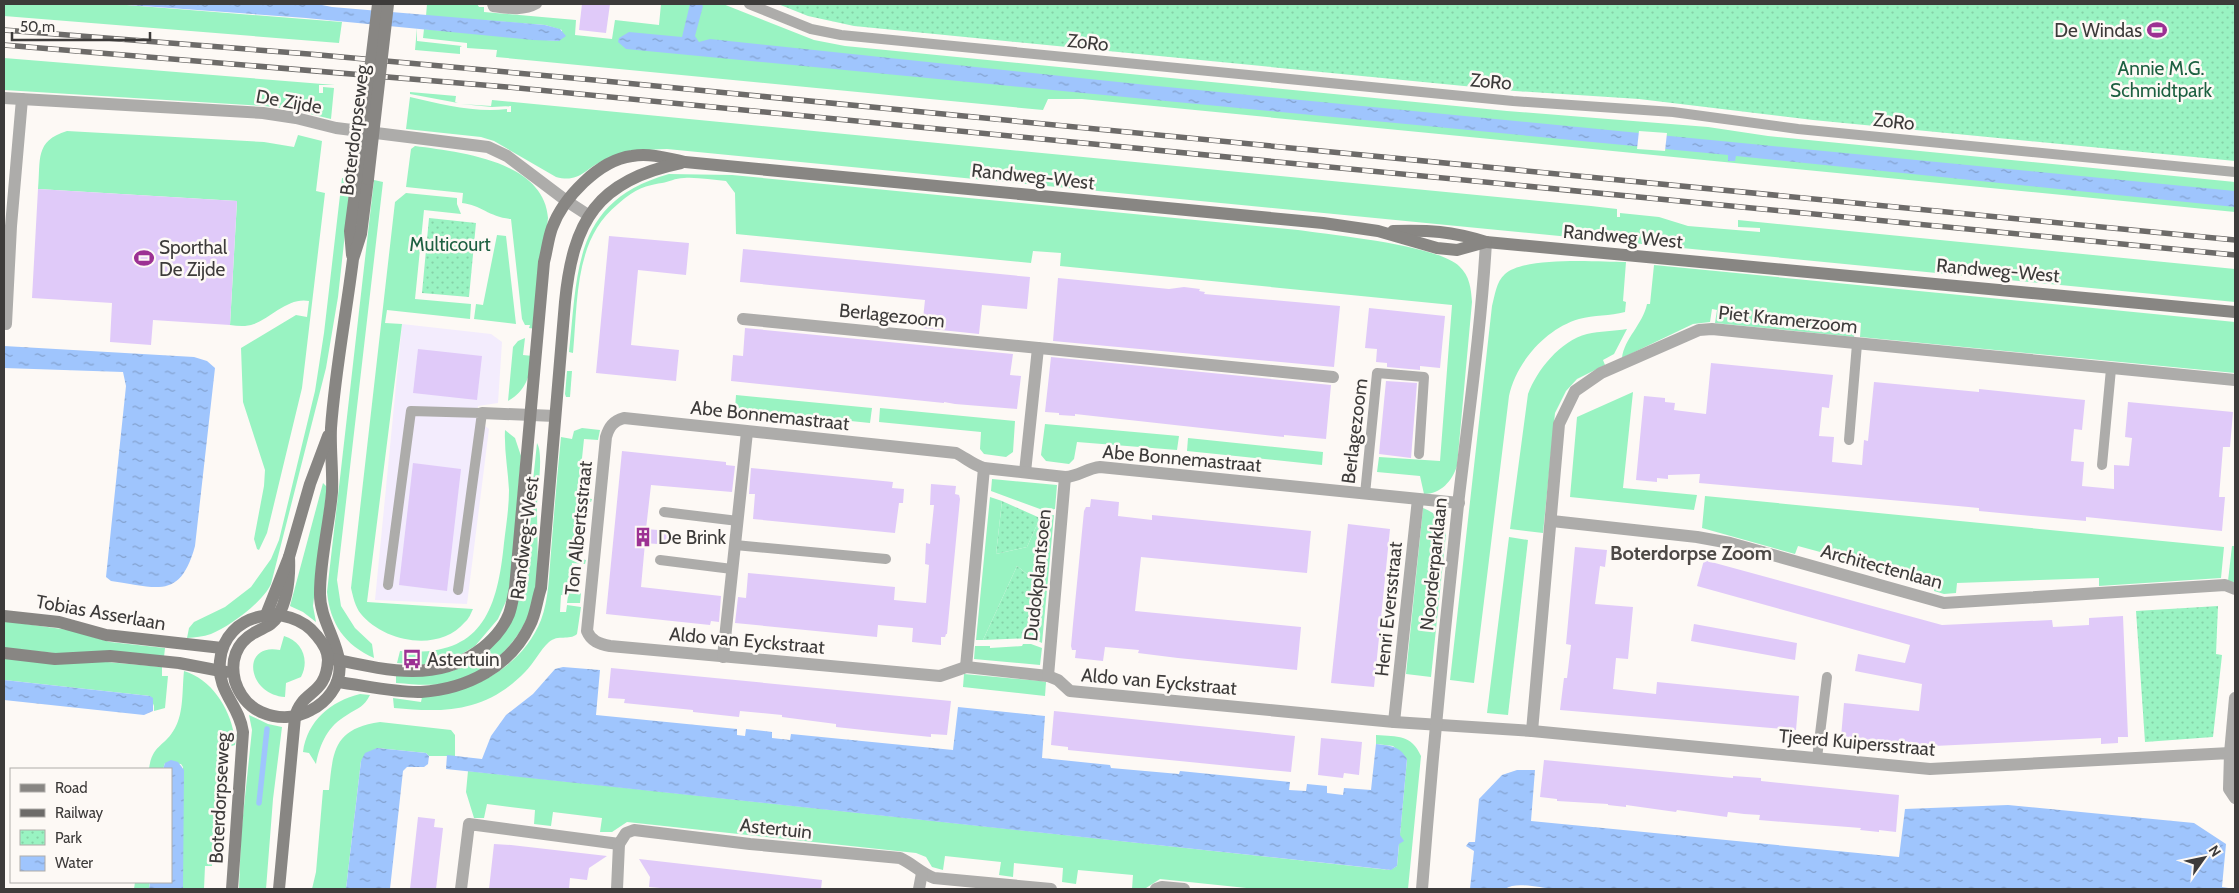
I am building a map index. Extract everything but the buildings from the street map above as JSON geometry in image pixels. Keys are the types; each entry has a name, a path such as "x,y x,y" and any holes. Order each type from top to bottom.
{"main road":[{"name":"Boterdorpseweg","path":"362,179 378,4"},
{"name":"Boterdorpseweg","path":"334,659 335,642 322,615 320,596 332,492 331,429 353,260 350,231 362,179 388,4"},
{"name":"Randweg-West","path":"334,659 405,672 438,670 470,657 488,644 509,614 515,588 544,262 553,228 568,202 582,183 614,161 631,156 658,156 685,162 1313,222 1378,231"},
{"name":"Randweg-West","path":"337,682 420,692 440,690 486,675 511,654 531,624 541,588 568,271 574,246 588,215 605,197 640,174 685,162"},
{"name":"Randweg West","path":"1378,231 1435,230 1461,234 1486,242 1757,266"},
{"name":"Randweg-West","path":"1757,266 2235,312"},
{"name":"Boterdorpseweg","path":"272,615 310,484 331,429"},
{"path":"219,671 222,648 242,624 254,617 272,615 297,619 310,628 334,659 337,682 322,702 309,712 296,717 274,716 255,709 240,694 234,673 233,661 241,643 256,631 270,625 272,615"},
{"name":"Tobias Asserlaan","path":"4,616 59,622 106,635 222,648"},
{"name":"Tobias Asserlaan","path":"4,653 55,659 110,656 179,663 234,673"},
{"path":"279,889 296,717 301,701 322,684 334,659"},
{"name":"Boterdorpseweg","path":"219,671 225,694 236,710 242,724 243,742 232,889"}],"street":[{"name":"De Zijde","path":"4,98 263,113 296,118 336,128 481,145 507,156 588,215"},
{"path":"6,324 11,226 22,99"},
{"name":"Noorderparklaan","path":"1422,889 1435,724 1481,321 1486,242"},
{"name":"Berlagezoom","path":"743,319 1333,377"},
{"name":"Piet Kramerzoom","path":"1532,731 1552,521 1559,424 1575,391 1600,373 1699,330 2235,380"},
{"path":"1025,472 1038,348"},
{"path":"482,413 555,416"},
{"name":"Abe Bonnemastraat","path":"611,425 617,420 624,418 956,453 974,466 1065,477 1075,477 1091,469 1100,468 1459,503"},
{"name":"Ton Albertsstraat","path":"589,636 586,625 606,437 611,425"},
{"path":"723,657 747,432"},
{"path":"966,667 984,468"},
{"name":"Dudokplantsoen","path":"1048,676 1065,477"},
{"name":"Henri Eversstraat","path":"1394,722 1418,499"},
{"name":"Architectenlaan","path":"1552,521 1697,536 1944,603 2225,585 2235,589"},
{"name":"Aldo van Eyckstraat","path":"589,636 600,644 610,646 940,676 966,667 1048,676 1058,680 1070,691 1394,722 1435,724"},
{"path":"2235,698 2229,789 2235,798"},
{"name":"Tjeerd Kuipersstraat","path":"1435,724 1532,731 1930,769 2230,753"},
{"path":"461,889 469,824 619,844 617,889"},
{"name":"Astertuin","path":"619,844 626,834 634,830 750,844 900,858 913,864 922,873 934,878 1051,889"},
{"path":"919,889 922,873"},
{"path":"1156,889 1162,887 1184,889"}],"lane":[{"path":"492,4 493,7 510,10 522,9 537,4"},
{"name":"ZoRo","path":"749,4 811,29 841,35 1513,101 1673,112 1798,129 2235,172"},
{"path":"1849,440 1857,344"},
{"path":"2102,465 2111,369"},
{"name":"Berlagezoom","path":"1365,494 1377,373 1424,377 1419,454"},
{"path":"388,585 412,411 482,413 458,590"},
{"path":"664,512 738,521"},
{"path":"735,545 886,559"},
{"path":"660,560 732,568"},
{"path":"1817,758 1827,678"}],"shaded area":[{"path":"402,324 491,334 502,342 498,403 478,406 477,420 489,429 467,604 375,600"}],"green space":[{"path":"4,4 114,4 342,22 339,43 4,16"},
{"path":"427,4 477,4 479,7 484,7 484,12 576,20 575,35 612,39 615,20 659,25 661,4 723,4 814,40 845,46 1507,111 1708,127 1768,136 2235,182 2235,212 1082,99 1048,99 1043,110 496,57 497,50 467,48 467,43 423,38 424,29 557,41 560,40 562,30 545,25 426,16"},
{"name":"Annie M.G. Schmidtpark","path":"778,4 2235,4 2235,161 1813,120 1639,99 1515,91 854,26 808,16"},
{"path":"417,28 417,41 462,46 460,47 460,54 415,50"},
{"path":"4,58 335,85 319,85 319,93 323,93 323,87 334,88 331,119 289,109 264,106 4,90"},
{"path":"410,92 456,96 455,102 410,94"},
{"path":"410,97 470,109 507,109 507,112 511,112 511,106 492,107 461,104 491,106 492,100 1591,206 1617,209 1617,217 1620,217 1620,213 1659,217 1688,226 1760,232 1760,228 1738,227 1738,220 2235,269 2235,302 667,149 642,151 618,156 602,161 581,175 564,178 556,177 494,141 481,137 406,129"},
{"path":"67,131 264,142 294,147 298,135 322,141 316,191 325,193 302,388 267,533 259,550 254,539 264,486 265,470 243,402 241,348 296,315 307,317 309,301 294,302 251,325 230,325 237,201 38,189 41,153 44,146 56,135"},
{"path":"415,146 475,156 496,162 515,171 532,183 543,198 548,218 536,329 529,328 530,325 525,325 522,319 511,219 503,218 475,206 462,203 463,193 406,187 411,149"},
{"path":"669,174 732,175 1298,230 1383,242 1429,252 1447,259 1463,270 1468,278 1472,302 1457,466 1445,486 1436,492 1424,494 1420,476 1377,472 1379,457 1440,461 1452,305 1060,266 1061,253 1033,251 1031,263 736,234 735,193 726,181 681,178 649,186 628,196 604,218 593,235 581,272 573,353 569,352 579,267 586,242 598,221 614,202 638,186"},
{"path":"342,178 351,179 338,297 326,368 271,584 253,606 227,626 208,635 187,638 189,628 194,622 225,607 251,587 271,559 279,540 315,391 324,333"},
{"path":"374,180 383,182 337,580 341,606 355,628 372,644 374,658 355,647 341,632 332,614 327,592"},
{"path":"406,193 457,198 461,214 424,210 415,299 471,304 470,319 387,310 385,323 402,324 367,602 473,609 468,619 454,632 441,638 427,640 397,637 371,624 357,608 351,588 395,202"},
{"name":"Multicourt","path":"429,218 476,223 469,297 422,293"},
{"path":"497,235 506,236 516,324 474,319 476,304 483,305"},
{"path":"1545,262 1626,262 1623,301 1626,302 1625,312 1579,319 1567,324 1544,339 1525,360 1518,371 1509,396 1474,683 1450,680 1492,306 1498,285 1505,274 1515,268"},
{"path":"1654,265 2235,322 2235,373 1860,337 1861,323 1857,322 1854,337 1715,323 1717,310 1712,309 1710,322 1693,324 1622,358 1626,344 1642,318 1647,304 1650,304"},
{"path":"1627,329 1614,354 1603,360 1605,365 1577,379 1566,391 1555,413 1543,533 1510,529 1528,394 1537,375 1559,350 1577,338 1592,333"},
{"path":"525,338 523,355 533,356 530,370 523,387 508,401 513,347 518,341"},
{"path":"567,371 572,371 570,397 566,397 565,394"},
{"path":"1633,392 1623,488 1697,495 1694,510 1570,497 1577,417"},
{"path":"736,395 872,408 870,423 735,409"},
{"path":"880,408 1015,421 1013,452 1006,457 984,454 980,449 981,432 879,422"},
{"path":"1045,424 1179,436 1177,450 1077,442 1074,459 1069,464 1046,461 1041,455"},
{"path":"582,428 600,430 598,440 584,439 578,497 592,499 591,502 578,501 572,557 586,560 585,564 572,563 569,591 581,593 580,603 567,603 568,596 561,595 560,612 566,612 567,605 581,607 577,634 571,637 556,638 549,642 525,672 495,695 480,702 448,709 413,710 394,708 393,698 421,702 422,697 440,695 476,684 508,664 521,652 532,637 544,612 547,595 561,437 572,439 574,431"},
{"path":"505,430 515,438 521,456 511,578 507,599 498,619 475,646 455,658 423,665 397,663 400,651 427,651 449,647 466,638 479,626 489,610 501,568 508,510 509,490"},
{"path":"1188,438 1323,452 1322,465 1187,451"},
{"path":"537,443 540,465 537,507 537,577 532,605 526,621 505,651 476,673 459,680 441,684 396,683 396,675 426,676 453,671 517,605 522,585"},
{"path":"992,479 1057,485 1055,509 1041,512 1040,509 991,491"},
{"path":"323,483 327,487 313,606 316,622 303,612 290,606"},
{"path":"1705,496 2224,547 2221,578 2099,586 2099,578 1957,583 1956,593 1944,594 1934,591 1935,583 1798,546 1795,554 1702,528"},
{"path":"990,497 1002,501 996,554 1027,547 1040,518 1054,515 1042,643 1031,638 1037,582 1017,566 983,640 976,640"},
{"path":"1002,501 1040,518 1027,547 996,554"},
{"path":"1423,508 1432,512 1438,518 1446,534 1431,677 1406,674"},
{"path":"1509,537 1528,540 1508,715 1487,713"},
{"path":"2232,546 2235,546 2235,583 2228,581"},
{"path":"1017,566 1037,582 1031,638 983,640"},
{"path":"2218,606 2216,654 2222,655 2213,737 2145,742 2136,611"},
{"path":"4,621 69,630 110,642 165,648 164,657 64,654 4,648"},
{"path":"284,636 296,642 300,647 305,664 301,677 286,683 285,697 272,694 262,687 256,679 253,669 254,661 259,654 267,650 280,650"},
{"path":"1023,644 1031,644 1042,648 1040,665 974,659 975,646 990,646 990,648 1022,646"},
{"path":"4,658 107,662 162,667 162,676 168,676 165,708 154,711 150,696 4,680"},
{"path":"184,671 202,680 217,695 228,714 234,734 237,735 235,745 222,749 213,831 212,866 205,866 204,889 183,889 183,767 181,764 165,763 163,768 149,768 156,750 175,728 181,708"},
{"path":"964,674 1046,682 1045,696 963,687"},
{"path":"360,694 370,695 363,705 340,719 330,730 320,749 316,764 309,753 303,752 305,741 315,722 330,707 349,697"},
{"path":"249,715 268,724 282,727 273,799 266,889 239,889 241,835 252,730"},
{"path":"380,722 451,730 455,735 455,756 429,756 426,753 377,748 361,761 346,889 312,889 316,872 323,790 329,790 335,753 345,736 353,730"},
{"path":"1376,735 1408,740 1421,756 1408,889 1256,889 1160,879 1146,888 1132,889 1133,875 1078,870 1076,884 1062,882 1063,868 1014,863 1013,877 999,875 1001,862 945,856 943,870 932,867 926,857 916,853 627,822 612,832 600,832 602,818 553,812 551,826 534,824 535,810 487,804 484,818 474,818 466,792 468,771 1390,870 1397,866 1407,759 1393,746 1376,744"},
{"path":"135,883 150,883 149,889 134,889"}],"water":[{"path":"114,4 317,4 332,7 545,25 560,29 566,36 559,41 533,40 306,18"},
{"path":"690,4 701,4 703,6 695,36 699,42 710,39 1147,85 2235,191 2235,207 1736,156 1735,161 1728,161 1728,155 626,49 618,42 619,38 629,32 682,37"},
{"path":"4,346 194,357 207,361 215,368 195,546 189,564 182,576 174,583 153,587 141,586 111,581 106,577 126,386 123,372 4,368"},
{"path":"563,667 600,670 596,715 737,729 737,735 745,736 746,729 772,732 772,738 790,740 791,734 953,750 958,707 1045,716 1042,758 1110,765 1111,768 1179,774 1180,771 1290,782 1289,790 1306,791 1307,784 1327,786 1327,793 1343,795 1344,788 1371,790 1376,744 1390,746 1401,751 1407,759 1400,835 1404,841 1399,844 1397,866 1391,870 446,769 447,755 482,759 491,736 506,715 533,694 555,669"},
{"path":"4,680 150,696 153,698 153,711 144,715 4,700"},
{"path":"377,748 426,753 429,756 428,764 424,767 407,767 403,771 390,889 346,889 361,761 365,753"},
{"path":"171,760 178,762 184,770 183,889 149,889 150,883 172,883 172,768 163,768 165,763"},
{"path":"1517,770 1535,770 1531,821 1899,857 1905,809 2008,805 2194,823 2226,844 2222,887 2235,889 1554,889 1515,885 1505,889 1470,889 1474,851 1466,846 1469,842 1475,842 1479,799 1502,775"}],"pier":[{"path":"1639,131 1667,133 1665,151 1637,149"}],"waterway":[{"path":"259,803 267,729"}],"railway":[{"path":"4,30 309,54 594,80 2235,240"},
{"path":"4,45 507,87 2235,255"}],"place":[{"name":"De Windas","path":"2157,30"},
{"name":"Sporthal De Zijde","path":"144,258"},
{"name":"De Brink","path":"643,537"},
{"name":"Astertuin","path":"412,659"}],"district":[{"name":"Boterdorpse Zoom","path":"1691,553"}]}
